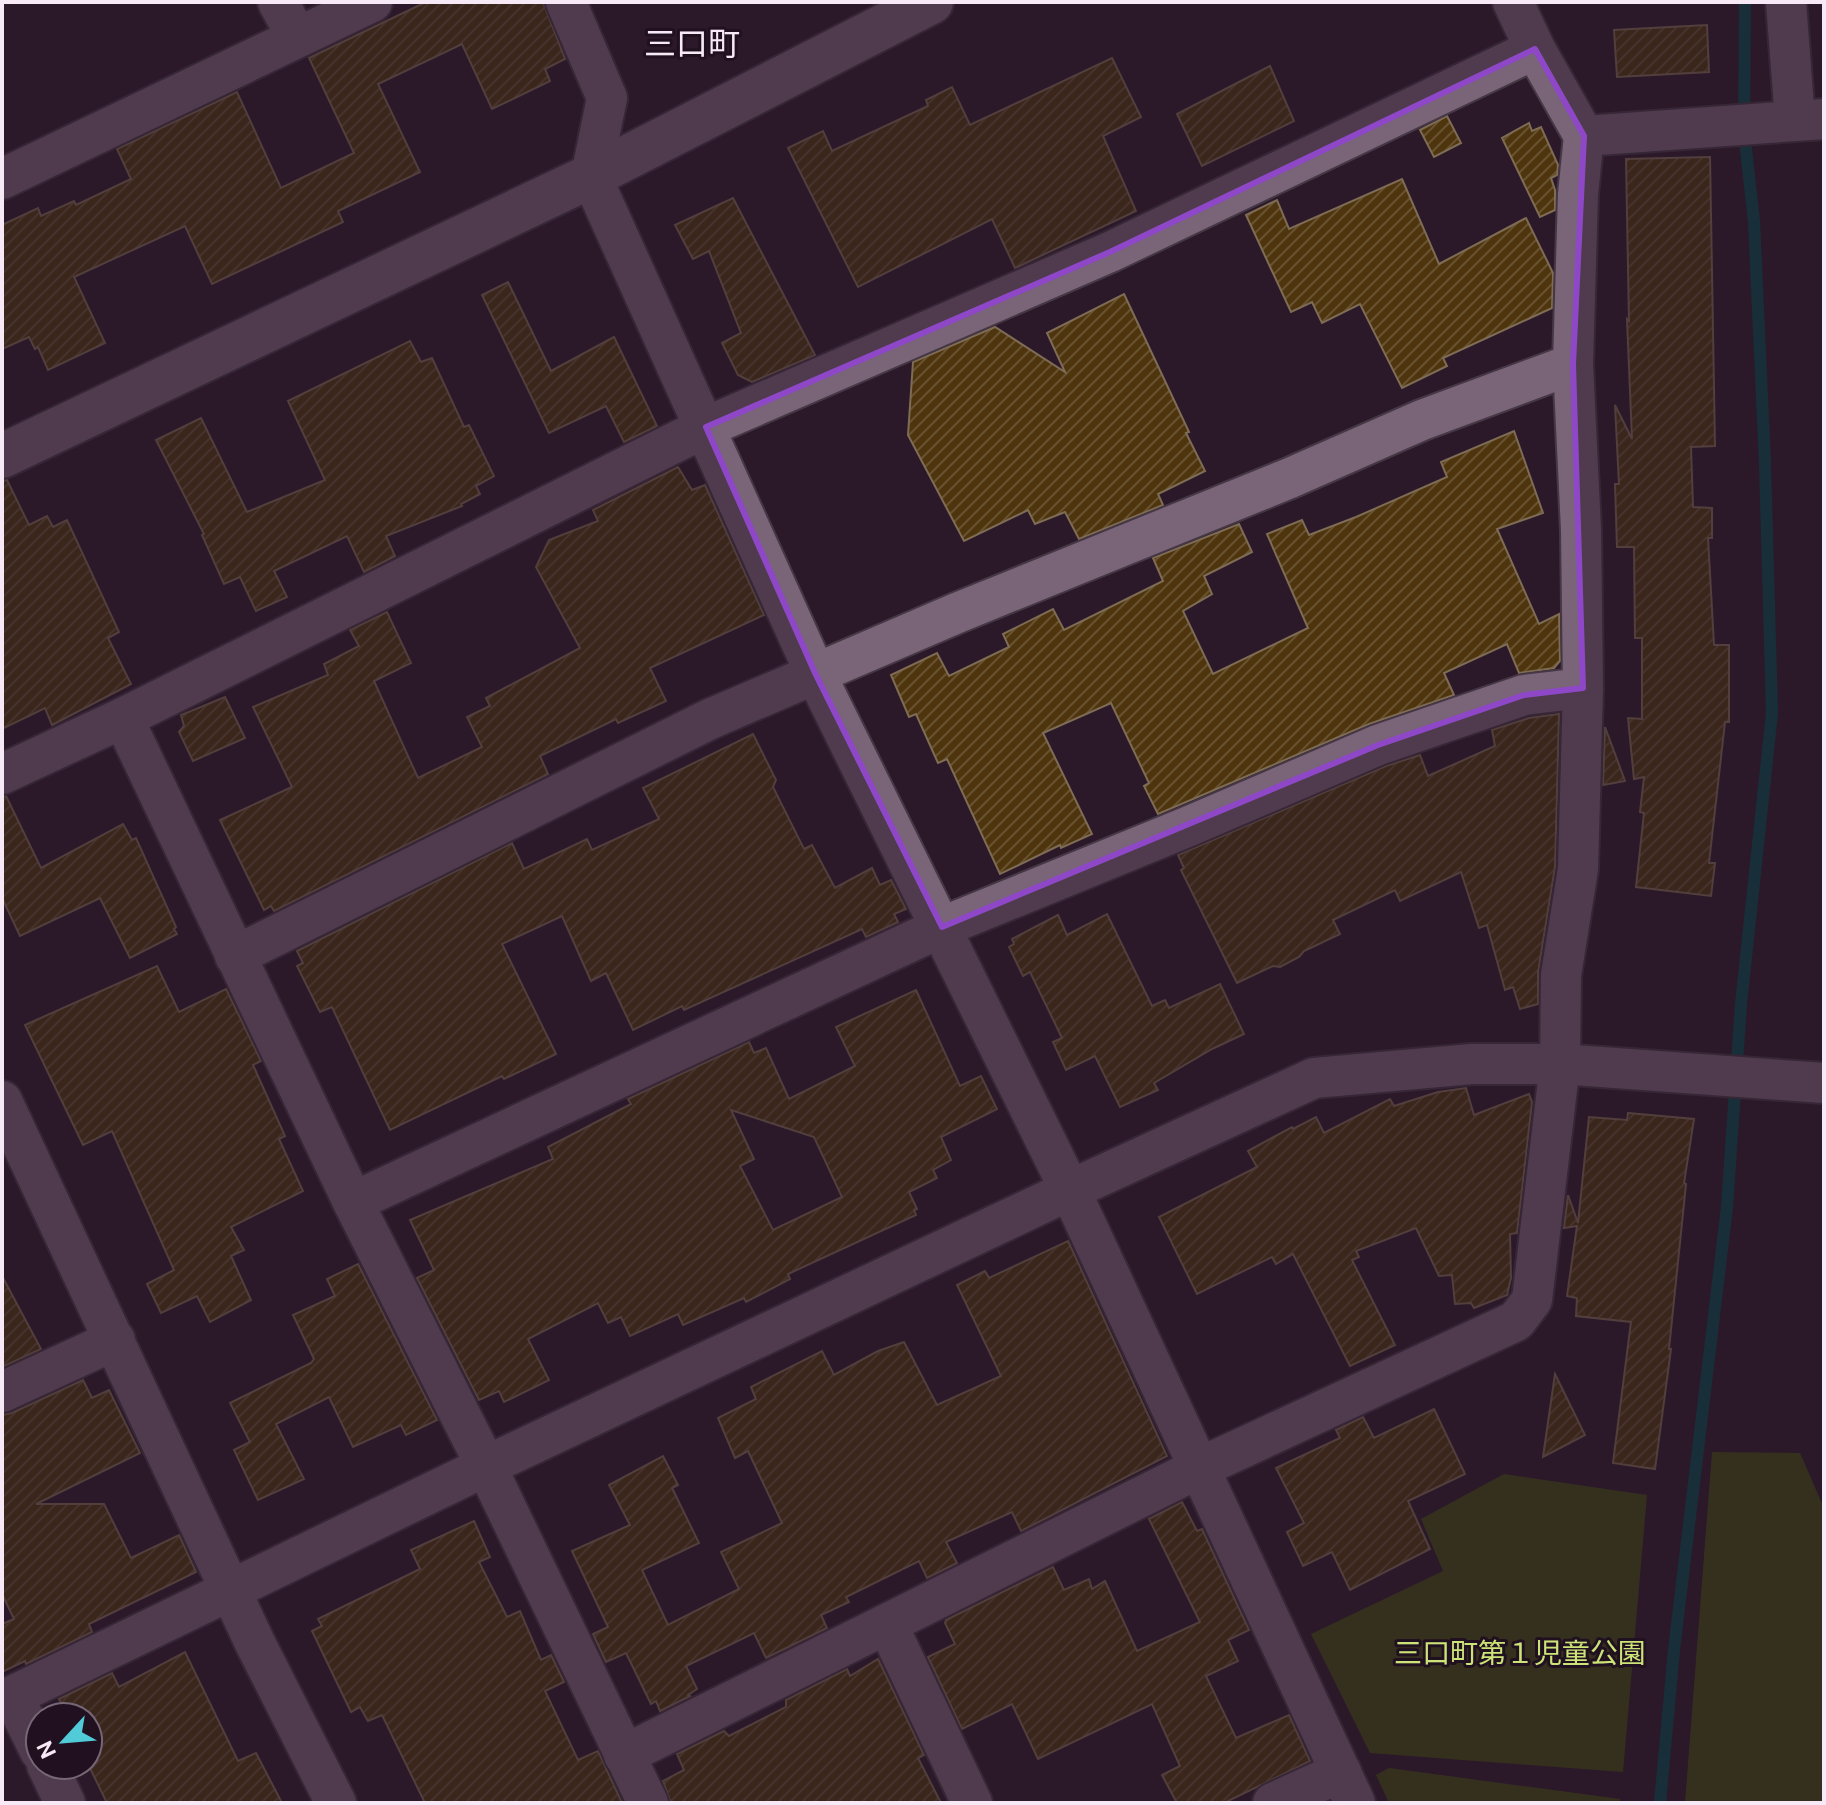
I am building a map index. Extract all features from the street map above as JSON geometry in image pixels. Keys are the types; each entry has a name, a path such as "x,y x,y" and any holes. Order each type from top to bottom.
{"street":[{"path":"278,2 297,37"},
{"path":"2,179 372,2"},
{"path":"566,2 607,98 591,176 816,675 1070,1190 1348,1787 1273,1803"},
{"path":"2,456 591,176 931,2"},
{"path":"624,1755 1199,1468 1516,1321 1532,1300 1560,1064 1561,975 1578,869 1583,688 1581,530 1573,364 1578,194 1584,136 1535,49 1513,2"},
{"path":"1584,136 1798,120 1786,2"},
{"path":"2,774 123,718 706,427 1110,252 1535,49"},
{"path":"235,956 710,719 957,613 1276,484 1422,420 1573,364"},
{"path":"353,1202 942,927 1378,745 1524,695 1583,688"},
{"path":"123,718 353,1202 486,1466 648,1803"},
{"path":"24,1724 8,1698 486,1466 1314,1078 1472,1064 1560,1064 1812,1083"},
{"path":"2,1101 230,1590 336,1803"},
{"path":"2,1392 115,1340"},
{"path":"887,1624 972,1803"},
{"path":"55,1781 65,1803"}],"highlighted area":[{"path":"1535,49 1584,136 1573,364 1583,688 1524,695 1378,745 942,927 816,675 706,427 1110,252"}],"green space":[{"path":"1712,1452 1800,1453 1824,1508 1824,1803 1685,1803"},
{"name":"三口町第１児童公園","path":"1504,1474 1647,1495 1623,1772 1370,1753 1311,1634 1443,1571 1421,1519"},
{"path":"1389,1768 1620,1799 1620,1803 1389,1803 1376,1775"}],"building":[{"path":"426,2 543,2 565,59 545,69 550,81 492,109 462,44 378,84 420,172 338,211 343,222 212,284 185,226 74,277 105,343 48,370 38,347 35,349 29,337 2,349 2,225 38,208 41,216 74,201 76,205 131,179 117,149 237,92 281,188 354,153 309,58"},
{"path":"1707,25 1709,72 1617,77 1614,30"},
{"path":"1112,58 1141,117 1103,136 1136,211 1015,268 992,219 858,287 788,148 823,131 832,151 928,106 926,100 952,87 970,125"},
{"path":"1270,66 1294,121 1202,166 1177,114"},
{"path":"1447,116 1461,143 1434,157 1420,130"},
{"path":"1529,123 1532,131 1541,127 1558,165 1557,175 1551,178 1555,190 1555,210 1540,217 1502,138"},
{"path":"1710,157 1715,446 1691,447 1693,507 1712,508 1712,538 1708,538 1714,645 1729,645 1729,722 1725,722 1709,863 1715,863 1711,896 1636,887 1644,813 1640,812 1644,777 1634,779 1628,718 1642,719 1642,638 1635,638 1634,547 1617,547 1615,484 1619,484 1615,405 1632,439 1627,319 1629,321 1626,159"},
{"path":"1402,179 1439,264 1526,218 1553,273 1552,308 1443,358 1447,366 1402,388 1360,304 1322,323 1312,302 1291,312 1246,215 1277,200 1289,229"},
{"path":"733,198 815,355 752,382 738,375 722,343 741,333 709,251 693,259 675,225"},
{"path":"508,282 551,371 614,337 657,426 624,442 606,406 549,433 482,295"},
{"path":"1124,294 1205,471 1158,494 1163,505 1079,539 1065,512 1035,524 1028,510 964,541 908,435 913,362 995,327 1065,372 1047,333"},
{"path":"410,341 421,362 432,358 464,427 469,425 494,476 476,486 480,494 462,506 386,536 395,556 364,572 347,536 274,571 287,597 256,611 240,577 224,584 204,534 156,440 201,418 247,512 325,480 288,401"},
{"path":"1514,431 1543,513 1497,529 1539,624 1559,614 1560,661 1554,668 1519,673 1507,644 1444,673 1454,695 1369,724 1158,814 1144,786 1149,783 1111,703 1043,733 1092,834 1061,848 1060,845 1000,874 947,759 938,763 916,714 909,717 891,675 937,653 949,676 1009,647 1003,634 1053,609 1064,630 1163,581 1153,558 1239,524 1252,552 1204,576 1212,594 1183,611 1213,674 1308,628 1267,534 1302,520 1309,535 1356,517 1447,477 1441,462"},
{"path":"678,467 692,490 705,485 764,615 650,668 666,701 618,723 616,719 540,756 548,774 274,911 271,906 264,910 220,820 292,787 253,707 328,675 324,664 359,646 350,630 387,612 411,663 374,681 418,778 482,747 467,717 490,706 486,698 580,648 536,567 549,540 598,521 593,510"},
{"path":"7,480 29,525 47,516 53,527 67,520 119,632 108,638 131,684 52,725 45,708 2,729 2,481"},
{"path":"225,697 245,738 193,761 179,732 184,726 181,715"},
{"path":"1559,714 1555,867 1538,972 1538,1004 1520,1009 1513,987 1505,990 1487,925 1479,928 1461,872 1400,901 1395,890 1333,920 1340,934 1304,951 1280,967 1273,966 1237,983 1181,870 1184,868 1178,855 1386,766 1420,755 1428,776 1495,746 1492,730 1529,718"},
{"path":"1605,727 1625,781 1603,785"},
{"path":"753,734 776,780 773,787 804,849 812,845 835,888 872,868 880,885 891,880 906,909 894,914 898,922 866,937 862,929 633,1030 606,973 591,981 562,916 502,944 556,1054 504,1079 502,1076 390,1130 332,1007 320,1012 297,966 303,963 297,951 512,843 524,869 587,839 592,850 659,819 643,788"},
{"path":"6,796 41,868 123,824 132,840 136,838 177,934 130,958 100,898 20,936 2,898 2,797"},
{"path":"1107,914 1152,1006 1165,1000 1169,1008 1220,984 1244,1034 1154,1083 1158,1090 1120,1107 1095,1056 1066,1070 1053,1042 1062,1038 1030,972 1023,976 1009,947 1014,944 1012,939 1058,915 1067,935"},
{"path":"157,966 179,1012 226,989 261,1061 253,1065 285,1136 279,1139 303,1191 231,1227 244,1250 231,1256 251,1300 210,1322 197,1296 161,1313 147,1284 174,1270 112,1131 83,1145 25,1025"},
{"path":"916,990 960,1086 981,1076 997,1109 941,1137 951,1160 933,1170 937,1178 909,1192 917,1209 914,1210 916,1215 788,1274 790,1279 746,1302 744,1298 683,1325 678,1314 630,1336 621,1317 608,1323 598,1303 528,1339 549,1380 504,1402 499,1391 479,1400 417,1278 434,1270 410,1220 553,1159 548,1147 631,1104 628,1099 749,1042 754,1053 766,1048 789,1099 855,1066 836,1027","holes":["731,1110 814,1137 842,1197 773,1230 740,1166 754,1159"]},
{"path":"1466,1088 1474,1115 1529,1094 1532,1102 1517,1233 1510,1234 1511,1278 1507,1295 1474,1308 1471,1303 1455,1304 1452,1275 1439,1276 1416,1228 1356,1251 1359,1257 1352,1260 1395,1345 1350,1366 1293,1254 1276,1264 1272,1257 1197,1294 1159,1217 1257,1167 1248,1151 1292,1127 1316,1117 1324,1133 1390,1099 1394,1106 1438,1092"},
{"path":"1628,1113 1694,1119 1684,1183 1671,1349 1655,1469 1613,1463 1631,1322 1576,1316 1577,1298 1567,1296 1577,1226 1564,1228 1568,1195 1578,1223 1589,1117 1627,1120"},
{"path":"1068,1241 1167,1456 1021,1531 1012,1512 946,1542 957,1563 927,1578 919,1561 846,1597 849,1602 821,1615 827,1628 766,1658 754,1633 686,1666 697,1689 690,1696 660,1711 656,1701 651,1704 626,1653 606,1662 593,1634 608,1627 572,1551 630,1525 609,1485 663,1456 678,1485 672,1488 699,1543 642,1570 668,1625 739,1589 721,1552 782,1523 748,1451 735,1458 718,1418 756,1399 751,1387 822,1351 834,1375 878,1351 904,1342 937,1405 1001,1376 957,1285 985,1271 989,1278"},
{"path":"358,1264 437,1420 406,1435 401,1425 353,1447 329,1397 276,1424 304,1479 258,1500 234,1450 250,1442 230,1403 311,1363 314,1359 293,1315 335,1296 327,1279"},
{"path":"2,1276 41,1349 2,1367"},
{"path":"1555,1374 1585,1435 1543,1457"},
{"path":"83,1380 92,1398 109,1390 140,1453 36,1504 104,1504 131,1558 179,1535 196,1572 89,1624 92,1632 26,1664 25,1661 2,1672 2,1624 14,1619 2,1594 2,1415"},
{"path":"1434,1409 1465,1474 1408,1501 1430,1549 1350,1590 1332,1552 1303,1566 1287,1532 1304,1523 1276,1468 1340,1438 1336,1430 1363,1417 1374,1438"},
{"path":"1182,1502 1197,1531 1202,1529 1249,1630 1228,1640 1238,1661 1206,1676 1236,1738 1289,1715 1310,1761 1224,1803 1177,1803 1162,1775 1180,1766 1152,1704 1038,1759 1012,1704 962,1729 928,1657 955,1644 946,1620 1053,1567 1064,1590 1089,1579 1092,1589 1105,1581 1137,1651 1200,1622 1149,1519"},
{"path":"474,1521 490,1557 479,1562 507,1617 520,1611 541,1660 551,1655 564,1682 545,1691 578,1760 598,1751 622,1803 425,1803 382,1715 368,1721 360,1707 351,1712 312,1631 322,1626 318,1619 420,1569 411,1550"},
{"path":"185,1652 238,1761 256,1753 282,1803 107,1803 96,1781 104,1781 104,1701 59,1699 112,1673 119,1687"},
{"path":"878,1659 924,1755 918,1758 941,1803 671,1803 663,1781 684,1770 677,1754 724,1731 729,1736 786,1707 786,1700 847,1669 850,1676"}],"waterway":[{"path":"1660,1803 1674,1650 1727,1207 1741,1004 1772,713 1754,222 1744,131 1745,2"}],"district":[{"name":"三口町","path":"692,44"}]}
